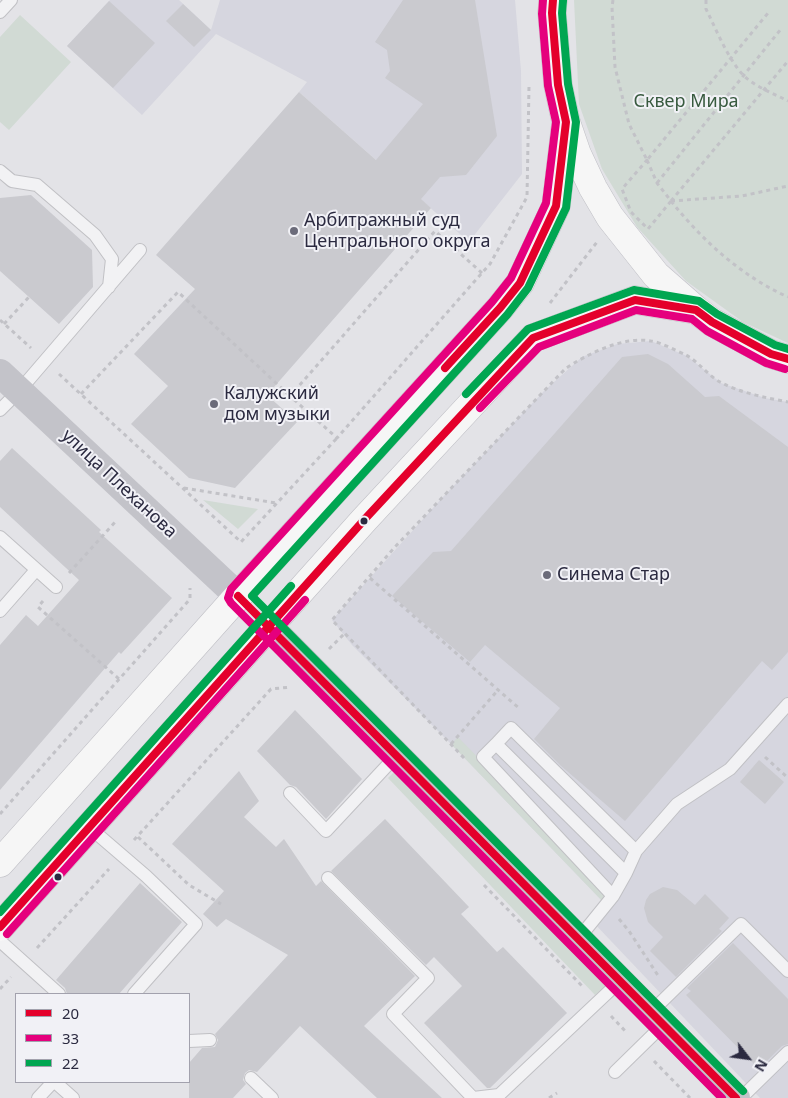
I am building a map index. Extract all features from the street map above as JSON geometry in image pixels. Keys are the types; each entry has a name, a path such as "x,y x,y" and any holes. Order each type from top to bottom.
{"main road":[{"path":"554,0 552,14 558,85 566,122 577,154 593,188 610,217 656,275 696,310 712,322 771,354 788,359"},
{"path":"0,863 238,596 500,308 520,283 556,206 566,122"},
{"path":"0,927 268,626 533,338 635,300 696,310"},
{"name":"улица Плеханова","path":"10,382 238,596"},
{"path":"238,596 736,1098"}],"lane":[{"path":"0,12 11,0"},
{"path":"0,170 12,182 37,185 95,235 112,259 109,287"},
{"path":"0,410 10,382 45,361 140,250"},
{"path":"0,537 56,587"},
{"path":"0,611 36,570"},
{"path":"578,938 613,896 636,852 677,804 730,769 788,704"},
{"path":"613,896 483,757 511,728 636,852"},
{"path":"496,744 626,873"},
{"path":"290,793 326,831 397,755"},
{"path":"89,828 146,876 196,924 135,993"},
{"path":"328,878 428,978 393,1014 473,1098 499,1095 620,981"},
{"path":"615,1072 641,1047 657,1018 741,924 788,971"},
{"path":"0,941 58,993"},
{"path":"190,1041 210,1040"},
{"path":"741,1098 788,1052"},
{"path":"251,1078 272,1098"},
{"path":"38,1098 53,1083"},
{"path":"55,1083 73,1098"}],"path":[{"path":"613,0 615,67 629,124 657,183 691,226 735,266 788,297"},
{"path":"706,0 706,9 731,57 744,76 764,89 788,100"},
{"path":"768,12 622,189 631,212 648,229 788,61"},
{"path":"657,183 781,29"},
{"path":"0,320 241,542 337,438 490,264 527,197 529,78"},
{"path":"671,201 742,196 788,186"},
{"path":"290,396 435,231 482,273"},
{"path":"550,304 598,241"},
{"path":"81,394 178,292 337,438"},
{"path":"4,324 28,297"},
{"path":"546,300 554,308"},
{"path":"498,690 451,744 332,620 394,548 565,369 582,357 625,342 651,341 687,356 721,383 765,398 788,402"},
{"path":"183,488 276,503"},
{"path":"119,679 38,607 136,499"},
{"path":"370,578 524,713"},
{"path":"0,814 190,600"},
{"path":"328,651 345,634"},
{"path":"271,689 291,687"},
{"path":"751,745 788,778"},
{"path":"138,837 189,885 221,904"},
{"path":"481,882 690,1098"},
{"path":"550,1098 556,1093"}],"shaded area":[{"path":"110,0 179,0 211,30 220,0 515,0 521,71 522,174 469,242 299,92 307,82 216,34 142,115 67,46"},
{"path":"651,341 687,356 721,383 765,398 788,402 788,1098 760,1098 592,921 606,905 451,744 352,645 332,620 442,498 544,391 582,357 617,344"}],"green space":[{"name":"Сквер Мира","path":"574,0 788,0 788,343 743,322 686,281 637,227 602,169 579,104"},
{"path":"20,15 71,62 9,130 0,122 0,37"},
{"path":"203,500 258,509 238,529"},
{"path":"458,737 613,896 606,905 451,744"},
{"path":"397,769 607,984 595,995 388,778"}],"building":[{"path":"403,0 475,0 497,136 466,175 440,177 421,199 431,208 267,395 297,422 235,488 189,478 131,424 168,386 134,354 195,289 156,255 299,92 376,160 423,104 385,78 390,71 387,50 375,42"},
{"path":"109,1 155,43 113,88 67,46"},
{"path":"183,4 211,30 194,47 166,21"},
{"path":"31,195 92,250 93,287 59,324 0,271 0,198"},
{"path":"648,354 668,364 705,397 719,396 788,447 788,652 772,670 762,661 625,821 560,765 534,739 560,708 485,645 470,662 392,596 433,552 451,551 622,357"},
{"path":"12,448 101,530 99,532 172,598 121,654 119,652 0,790 0,645 26,615 38,626 79,580 0,507 0,461"},
{"path":"295,710 362,779 326,819 296,787 290,785 257,751"},
{"path":"759,760 784,782 765,804 740,782"},
{"path":"239,771 259,801 244,817 276,847 284,839 316,886 321,881 415,976 364,1026 442,1098 377,1098 300,1026 257,1072 249,1070 245,1073 243,1080 246,1084 233,1098 189,1098 190,1062 202,1048 215,1047 218,1040 215,1034 288,955 226,919 217,927 203,914 224,891 172,844"},
{"path":"385,819 469,907 461,914 497,952 503,947 567,1013 490,1088 487,1088 424,1023 462,986 434,957 426,965 331,871"},
{"path":"140,883 182,922 120,993 67,993 65,988 56,980"},
{"path":"663,887 677,890 695,905 705,894 729,918 719,929 722,931 676,977 650,951 663,937 648,922 644,908 650,894"},
{"path":"733,943 788,999 788,1044 782,1046 759,1069 686,995 691,991 687,988"}],"transit line":[{"name":"33","path":"543,0 542,14 548,86 556,122 546,203 511,278 492,302 231,589 228,598 722,1098"},
{"name":"20","path":"445,368 500,308 520,283 556,206 566,122 558,85 552,13 553,0"},
{"name":"22","path":"563,1 562,13 568,84 576,122 566,208 528,288 507,315 252,596 743,1091"},
{"name":"22","path":"466,394 528,329 634,290 699,301 717,314 775,345 788,349"},
{"name":"20","path":"0,927 364,520 533,338 635,300 696,310 712,322 771,354 788,359"},
{"name":"33","path":"480,408 539,347 636,310 692,319 707,331 766,363 785,369"},
{"name":"22","path":"0,912 291,586"},
{"name":"20","path":"238,596 736,1098"},
{"name":"33","path":"7,934 305,600"}],"place":[{"name":"Арбитражный суд Центрального округа","path":"294,231"},
{"name":"Калужский дом музыки","path":"214,404"},
{"name":"Синема Стар","path":"547,575"}]}
